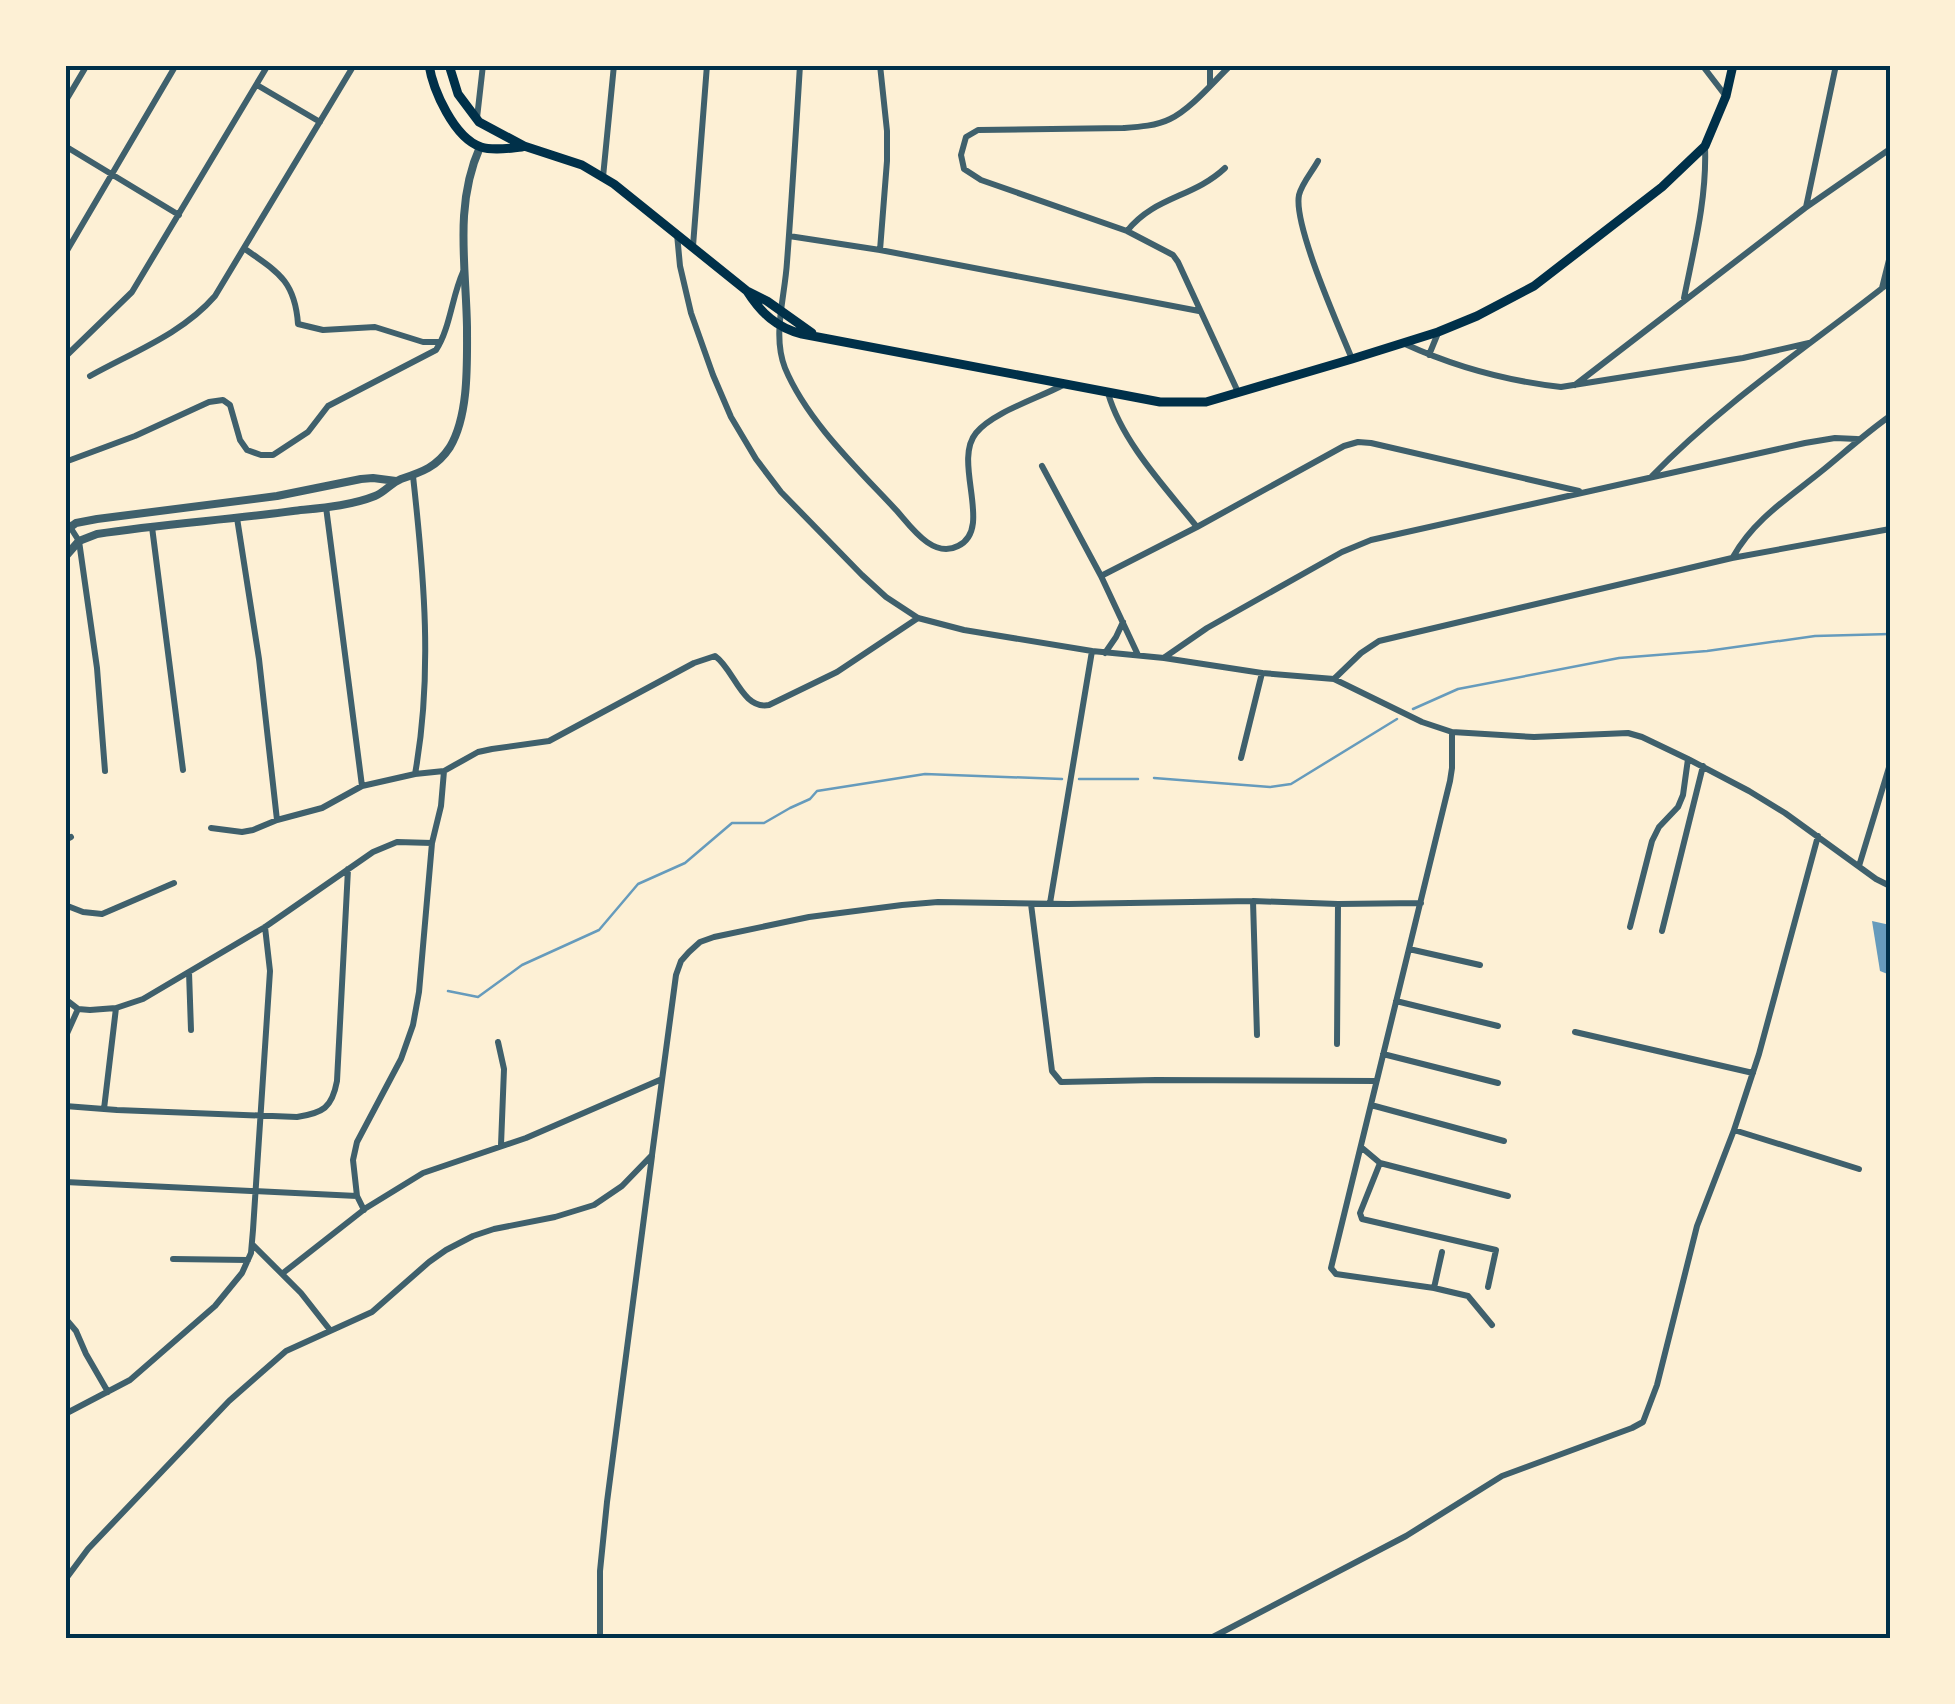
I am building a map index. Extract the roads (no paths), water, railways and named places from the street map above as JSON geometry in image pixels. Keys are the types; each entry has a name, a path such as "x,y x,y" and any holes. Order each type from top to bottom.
{"main road":[{"path":"429,65 438,96 462,132 480,147 524,146"},
{"path":"450,65 458,94 477,120 524,146 602,177 693,246 780,326 802,334 1179,404 1206,402 1438,332 1534,286 1662,187 1706,146 1726,96 1733,65"},
{"path":"746,292 814,335"}],"street":[{"path":"65,102 87,65"},
{"path":"65,254 176,65"},
{"path":"65,358 128,298 268,65"},
{"path":"90,376 193,318 215,296 354,65"},
{"path":"477,120 482,65"},
{"path":"602,177 614,65"},
{"path":"693,246 707,65"},
{"path":"800,65 780,352 786,370 830,438 916,533 938,548 955,548 963,544 973,526 968,472 974,435 996,418 1064,385"},
{"path":"880,65 887,161 880,250"},
{"path":"1210,65 1210,86"},
{"path":"1231,65 1181,112 1158,123 1123,128 982,130 966,138 961,164 981,180 1127,231 1173,255 1238,392"},
{"path":"1702,65 1726,96"},
{"path":"1805,208 1836,65"},
{"path":"256,85 320,122"},
{"path":"65,146 178,215"},
{"path":"1684,299 1702,206 1706,146"},
{"path":"65,557 79,541 96,534 326,507 377,495 396,481 438,462 456,434 462,414 467,362 464,209 467,181 480,147"},
{"path":"1575,385 1805,208 1890,149"},
{"path":"1318,161 1303,185 1298,206 1310,254 1352,359"},
{"path":"1127,231 1147,210 1194,190 1226,168"},
{"path":"677,233 691,314 731,417 756,459 781,492 842,555 886,597 918,618 964,630 1105,653 1334,679 1422,722 1452,732 1534,737 1628,733 1749,790 1890,886"},
{"path":"789,236 1200,311"},
{"path":"244,249 284,277 294,295 298,324 323,330 375,327 423,342 442,342"},
{"path":"1882,289 1890,256"},
{"path":"65,462 222,400 230,406 247,450 272,455 308,432 328,406 436,350 442,342 463,272"},
{"path":"1651,477 1680,447 1763,377 1890,282"},
{"path":"1429,355 1438,332"},
{"path":"1402,343 1453,364 1541,384 1575,385 1743,358 1808,343"},
{"path":"1108,393 1126,434 1197,528"},
{"path":"1732,558 1758,523 1890,416"},
{"path":"1164,658 1207,628 1342,552 1371,540 1806,443 1858,439"},
{"path":"1101,576 1358,442 1585,492"},
{"path":"1042,466 1139,656"},
{"path":"413,476 425,603 424,717 416,774"},
{"path":"106,771 97,668 79,541 67,525 292,494 361,479 396,481"},
{"path":"326,507 362,786"},
{"path":"237,518 259,659 277,820"},
{"path":"152,527 182,770"},
{"path":"1334,679 1379,641 1732,558 1890,528"},
{"path":"210,828 242,832 322,808 362,786 444,771 478,752 549,741 710,656 724,663 753,704 768,705 837,672 918,618"},
{"path":"1105,653 1123,621"},
{"path":"1050,904 1092,651"},
{"path":"1241,758 1262,672"},
{"path":"1452,732 1452,768 1332,1271 1468,1296 1492,1324"},
{"path":"1630,927 1652,841 1678,807 1688,758"},
{"path":"1859,866 1890,764"},
{"path":"1662,932 1703,766"},
{"path":"364,1210 357,1196 354,1160 358,1142 413,1025 432,844 444,771"},
{"path":"1209,1639 1406,1536 1502,1476 1643,1422 1697,1226 1753,1072 1818,836"},
{"path":"65,1000 78,1008 116,1008 143,998 265,927 373,852 397,842 432,844"},
{"path":"65,1106 296,1117 324,1110 335,1092 348,869"},
{"path":"65,905 102,914 174,883"},
{"path":"1252,901 1257,1035"},
{"path":"600,1639 600,1571 607,1502 676,976 681,961 700,942 808,917 938,902 1421,903"},
{"path":"1031,904 1052,1071 1062,1082 1377,1081"},
{"path":"1338,904 1338,1044"},
{"path":"65,1414 130,1380 215,1306 248,1260 270,971 265,927"},
{"path":"1409,949 1480,965"},
{"path":"189,972 190,1030"},
{"path":"1396,1001 1498,1026"},
{"path":"65,1038 78,1008"},
{"path":"104,1109 116,1008"},
{"path":"1576,1032 1753,1072"},
{"path":"498,1042 504,1070 501,1146"},
{"path":"1382,1054 1498,1082"},
{"path":"284,1273 364,1210 423,1173 574,1118 663,1079"},
{"path":"1371,1105 1504,1141"},
{"path":"1734,1130 1859,1169"},
{"path":"1361,1146 1380,1164 1508,1196"},
{"path":"65,1580 88,1549 228,1401 286,1350 372,1312 429,1262 472,1236 594,1205 622,1186 652,1154"},
{"path":"1380,1164 1360,1213 1362,1219 1496,1250 1488,1287"},
{"path":"65,1182 357,1196"},
{"path":"252,1244 284,1273 330,1330"},
{"path":"1434,1288 1442,1252"},
{"path":"174,1259 248,1260"},
{"path":"65,1318 76,1330 108,1392"}],"water":[{"path":"1872,921 1890,925 1890,975 1880,971"}],"waterway":[{"path":"1413,709 1458,689 1619,658 1815,636 1890,634"},
{"path":"1154,778 1270,787 1291,784 1397,719"},
{"path":"448,991 478,997 522,965 599,930 638,884 685,863 732,823 764,823 810,799 817,791 925,774 1062,779"},
{"path":"1079,779 1138,779"}]}
